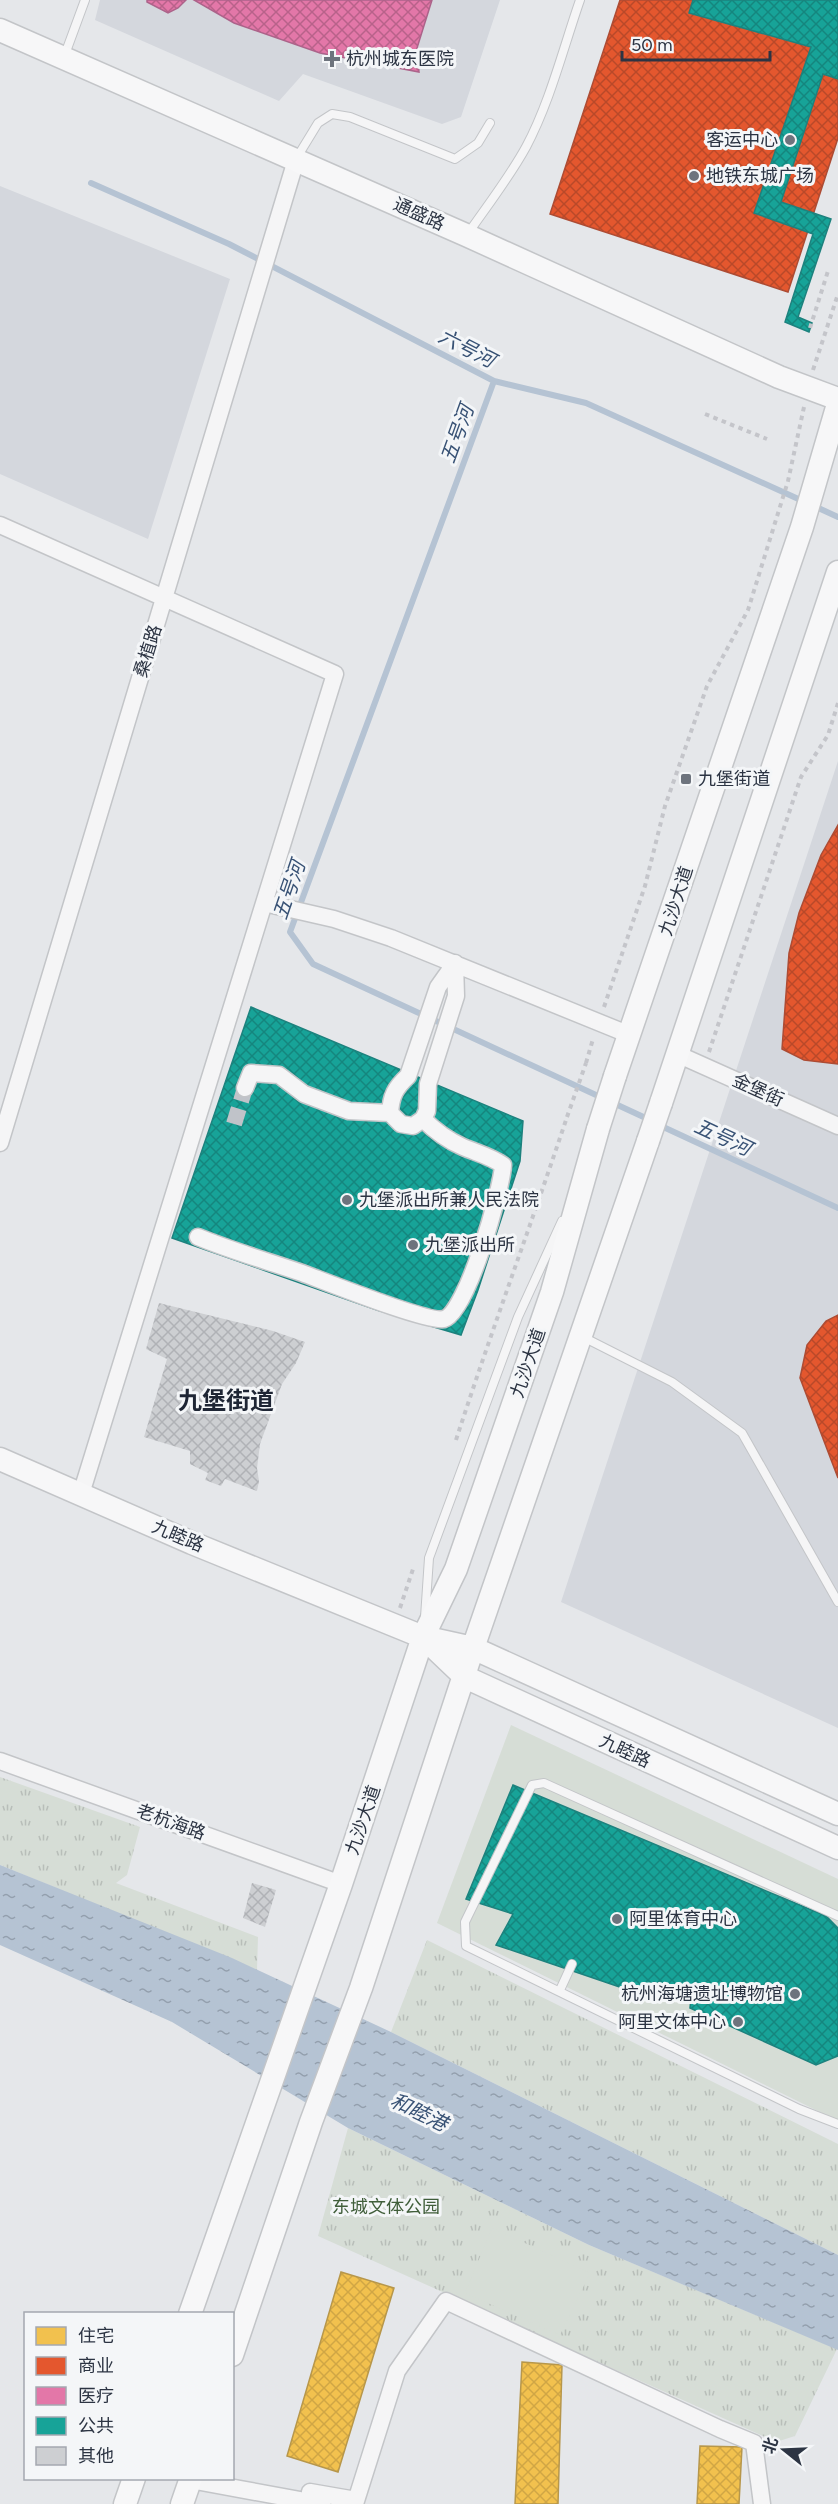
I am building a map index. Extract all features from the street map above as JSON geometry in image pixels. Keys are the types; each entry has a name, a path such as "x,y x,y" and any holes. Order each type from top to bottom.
{"main road":[{"name":"通盛路","path":"0,30 780,376 838,399"},
{"name":"九沙大道","path":"190,2312 341,1884 423,1637 456,1569 545,1314 584,1174 615,1076 802,527 838,404"},
{"path":"234,2349 311,2122 361,1988 473,1648 661,1103 838,572"},
{"name":"九睦路","path":"0,1459 394,1626 423,1637 473,1648 838,1814"},
{"name":"九睦路","path":"423,1637 465,1677 838,1848"},
{"path":"125,2504 133,2480"},
{"path":"182,2504 191,2480"}],"street":[{"name":"桑植路","path":"0,1143 296,160"},
{"path":"0,525 335,674 81,1494"},
{"path":"264,903 334,919 391,938 630,1035"},
{"path":"390,1113 391,1097 397,1086 408,1076 438,987 455,963"},
{"path":"245,1088 252,1073 279,1075 304,1094 349,1111 390,1113 401,1124 413,1126 423,1119 428,1110 428,1084 456,996 455,963"},
{"name":"金堡街","path":"677,1054 838,1126"},
{"path":"198,1237 390,1305 430,1318 444,1319 454,1312 479,1256 503,1179 503,1165 489,1155 464,1147 440,1135 423,1119"},
{"name":"老杭海路","path":"0,1761 341,1884"},
{"path":"234,2477 356,2502 397,2371 446,2301 720,2430 754,2443 762,2504"},
{"path":"196,2480 322,2504"}],"lane":[{"path":"64,57 85,0"},
{"path":"466,235 510,175 527,145 543,107 580,0"},
{"path":"296,160 318,123 332,114 350,117 455,159 478,143 490,123"},
{"path":"581,1336 672,1382 742,1432 838,1602"},
{"path":"838,1917 544,1783 532,1785 465,1922 466,1946 560,1990 799,2109 838,2124"},
{"path":"560,1990 572,1964"}],"path":[{"path":"810,328 828,271"},
{"path":"705,414 767,439"},
{"path":"453,1446 494,1323 514,1275 645,886 664,806 707,686 748,610 788,481"},
{"path":"704,1066 801,777 828,735 838,703"},
{"path":"394,1626 417,1558"}],"shaded area":[{"name":"杭州城东医院","path":"100,0 500,0 461,117 442,124 303,74 279,101 95,20"},
{"path":"0,186 230,279 148,539 0,474"},
{"path":"838,761 838,1728 561,1602"}],"green space":[{"name":"阿里文体中心","path":"511,1725 838,1879 838,2121 437,1923"},
{"path":"0,1777 140,1827 127,1875 116,1883 258,1937 257,1970 0,1865"},
{"path":"427,1940 838,2144 838,2255 391,2032"},
{"name":"东城文体公园","path":"348,2128 589,2245 837,2349 795,2436 776,2442 318,2236"},
{"path":"492,2228 590,2273 560,2335 465,2293"}],"water":[{"name":"和睦港","path":"0,1865 232,1958 391,2032 838,2255 838,2350 589,2245 348,2128 172,2022 0,1945"}],"building: 住宅":[{"path":"341,2272 394,2288 338,2472 287,2456"},
{"path":"522,2362 562,2365 558,2504 515,2504"},
{"path":"700,2446 742,2447 739,2504 697,2504"}],"building: 商业":[{"name":"地铁东城广场","path":"620,0 838,0 838,138 788,292 550,214"},
{"name":"地铁东城广场","path":"620,0 838,0 838,138 788,292 550,214"},
{"path":"838,825 838,1064 804,1060 782,1049 789,953 799,913 821,855"},
{"path":"838,1315 838,1478 800,1378 807,1345 826,1321"}],"building: 医疗":[{"path":"147,0 186,0 178,8 168,13"},
{"path":"194,0 432,0 417,48 419,72 320,53 234,23"}],"building: 公共":[{"name":"客运中心","path":"693,0 838,0 838,79 823,74 781,202 831,219 798,317 812,323 809,332 785,322 813,234 754,213 811,47 689,13"},
{"name":"九堡派出所兼人民法院","path":"251,1007 523,1121 520,1161 461,1335 377,1310 172,1238"},
{"name":"阿里文体中心","path":"513,1785 826,1916 838,1928 838,2056 816,2065 690,2008 691,1998 654,1982 649,1997 496,1945 513,1914 466,1899"}],"building: 其他":[{"path":"159,1303 273,1331 305,1342 296,1363 282,1384 260,1444 257,1491 225,1479 221,1486 205,1480 208,1473 190,1464 190,1451 144,1437 167,1359 146,1349"},
{"path":"252,1883 276,1890 265,1927 243,1918"}],"waterway":[{"name":"六号河","path":"91,183 229,244 494,381 586,403 805,502"},
{"name":"五号河","path":"494,381 290,932 313,964 650,1120"},
{"name":"六号河","path":"814,506 838,517"},
{"name":"五号河","path":"659,1125 838,1208"}],"tunnel":[{"path":"234,1124 245,1088"}],"place":[{"name":"杭州城东医院","path":"332,59"},
{"name":"客运中心","path":"790,140"},
{"name":"地铁东城广场","path":"694,176"},
{"name":"九堡街道","path":"686,779"},
{"name":"九堡派出所兼人民法院","path":"347,1200"},
{"name":"九堡派出所","path":"413,1245"},
{"name":"阿里体育中心","path":"617,1919"},
{"name":"杭州海塘遗址博物馆","path":"795,1994"},
{"name":"阿里文体中心","path":"738,2022"}],"district":[{"name":"九堡街道","path":"226,1400"}]}
